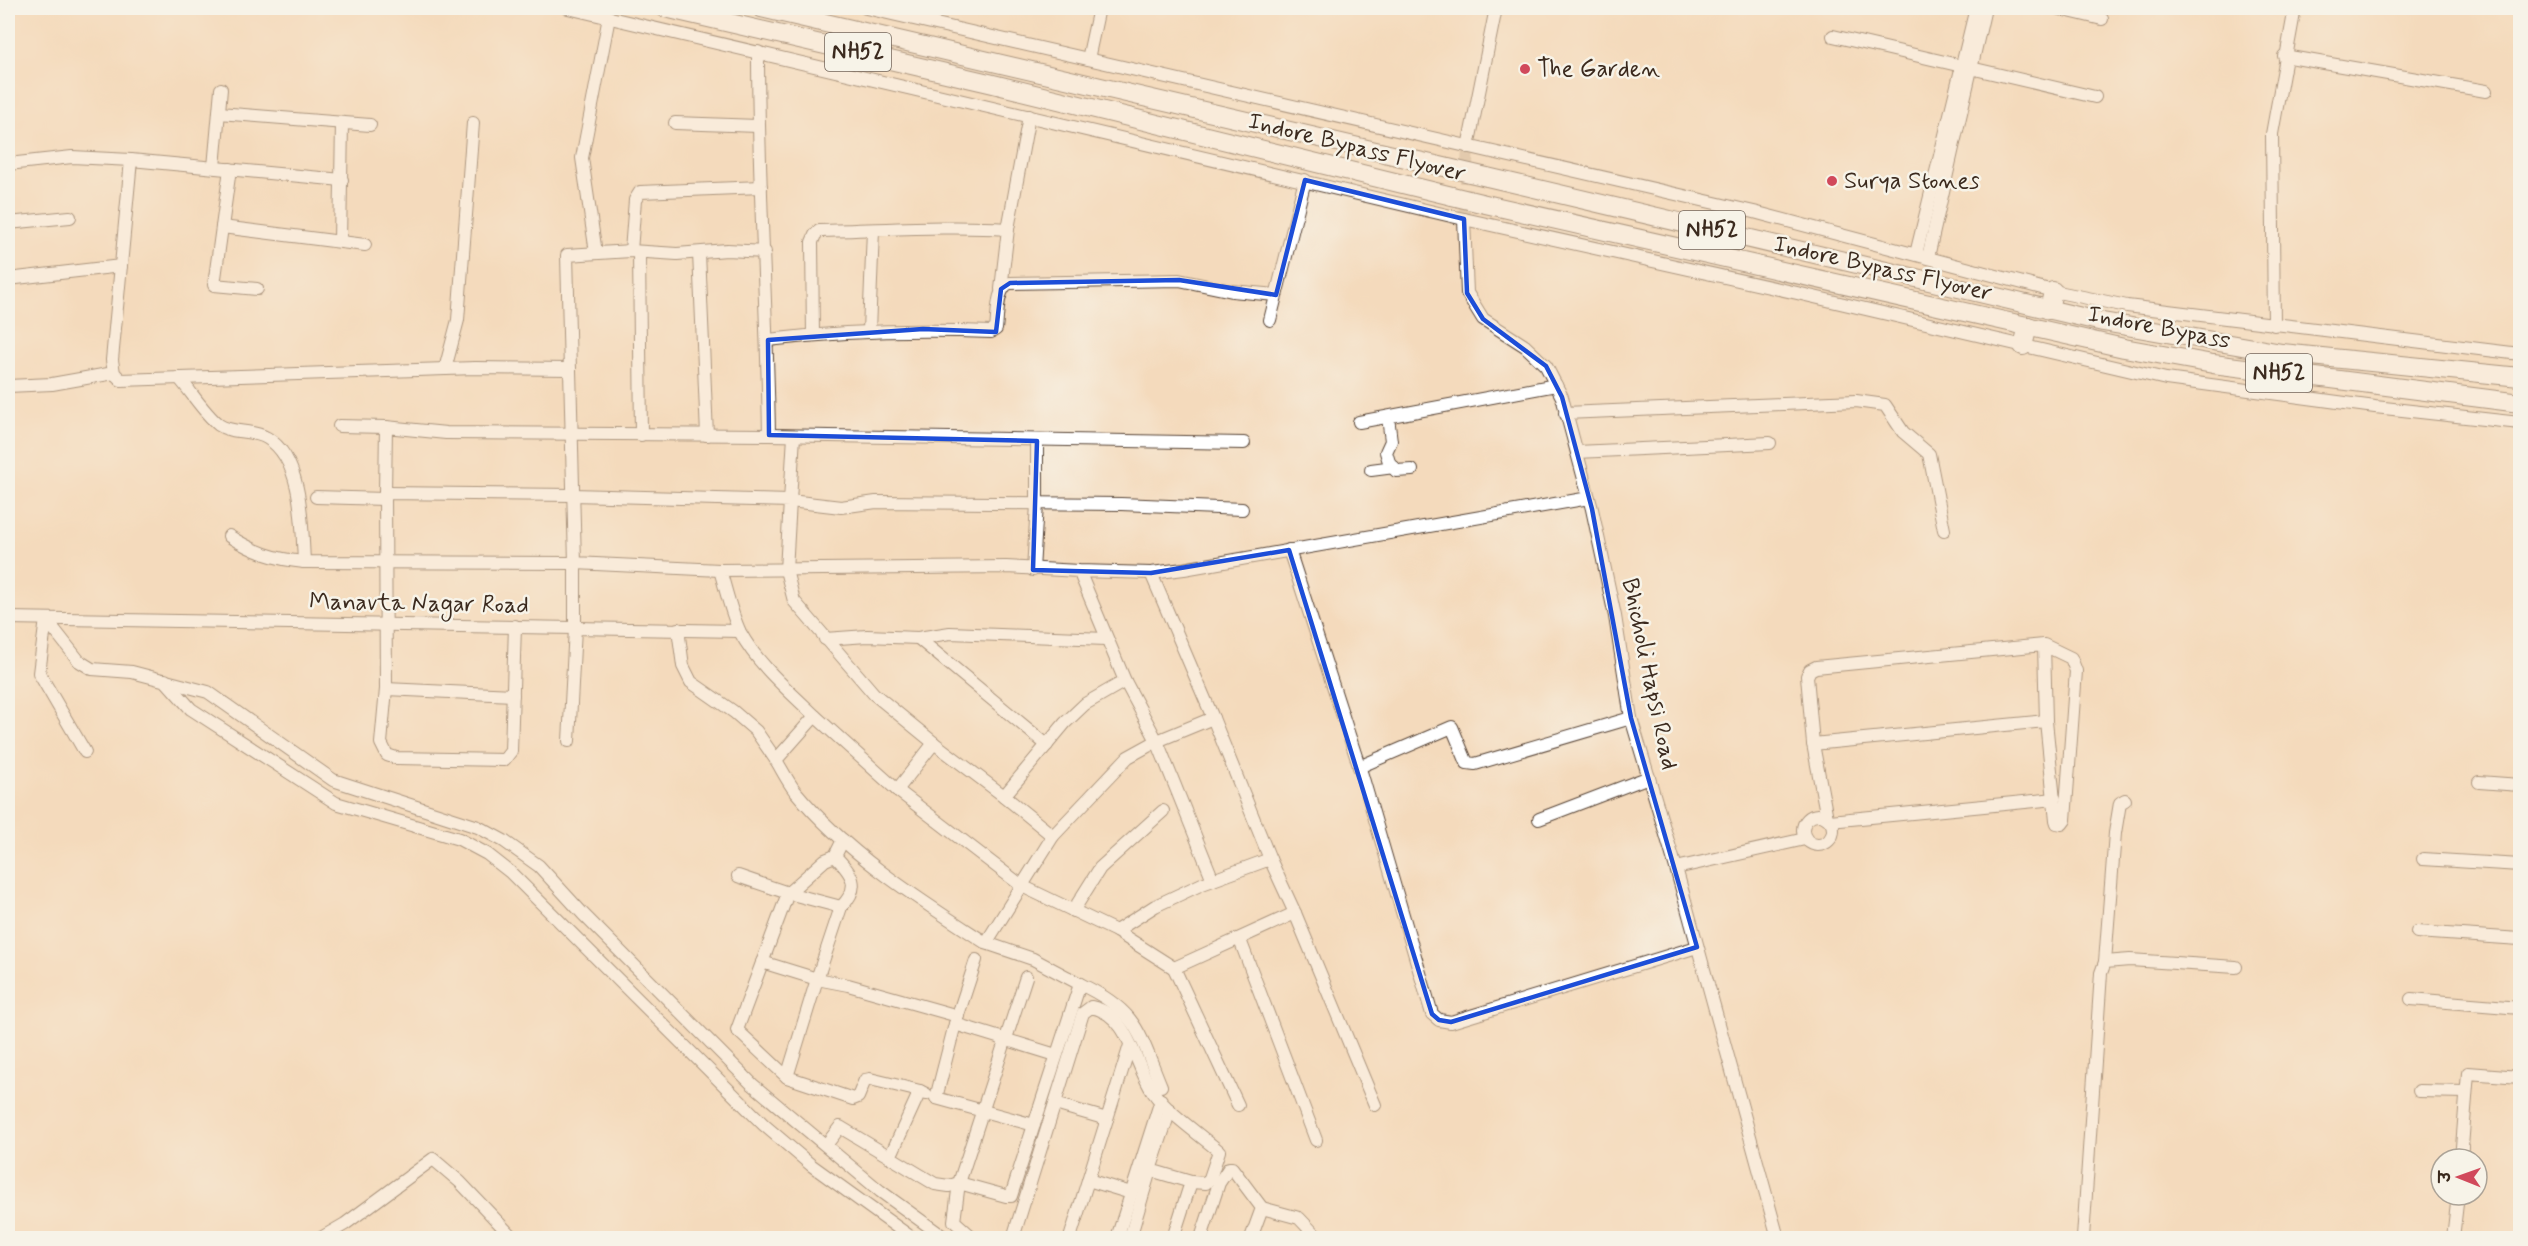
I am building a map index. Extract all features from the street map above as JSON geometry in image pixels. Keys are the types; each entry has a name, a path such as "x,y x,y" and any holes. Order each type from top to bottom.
{"highway":[{"name":"Indore Bypass Flyover","path":"665,8 1050,98 1452,196 2034,327"},
{"name":"Indore Bypass Flyover","path":"761,8 2049,310"},
{"path":"2049,310 2053,291"},
{"name":"Indore Bypass","path":"2049,310 2282,353 2520,377"},
{"path":"2023,346 2034,327"},
{"name":"Indore Bypass","path":"2034,327 2124,348 2213,364 2520,403"}],"street":[{"path":"568,8 1464,219 1797,292 2166,379 2364,406 2520,423"},
{"path":"866,8 1754,212 2053,291 2127,306 2520,354"},
{"path":"1088,59 1099,8"},
{"path":"1468,147 1496,8"},
{"path":"1967,68 1976,8"},
{"path":"1922,255 1967,68 1985,8"},
{"path":"2056,8 2102,19"},
{"path":"2274,325 2272,134 2284,56 2295,8"},
{"path":"596,253 582,158 609,17"},
{"path":"1833,36 2095,97"},
{"path":"758,52 758,126 765,252 769,435"},
{"path":"2284,56 2486,91"},
{"path":"214,167 221,89"},
{"path":"219,113 370,125"},
{"path":"768,339 923,329 991,332 996,329 1008,229 1029,116"},
{"path":"340,241 342,123"},
{"path":"446,369 458,320 472,123"},
{"path":"675,123 758,126"},
{"path":"8,164 72,157 214,167 342,180"},
{"path":"131,160 112,360 114,373 122,380 446,369 570,369"},
{"path":"230,169 214,285 257,289"},
{"path":"1270,320 1305,180"},
{"path":"641,435 635,252 636,200 640,192 761,187"},
{"path":"8,223 70,217"},
{"name":"Bhicholi Hapsi Road","path":"1464,219 1467,293 1483,319 1525,346 1546,366 1562,397 1589,498 1615,616 1632,718 1676,868 1778,1239"},
{"path":"813,335 812,242 814,235 819,231 958,226 1008,229"},
{"path":"222,227 365,244"},
{"path":"869,332 873,230"},
{"path":"569,741 575,628 575,563 567,255 635,252 677,254 727,250 765,252"},
{"path":"699,253 706,435"},
{"path":"8,279 121,267"},
{"path":"1001,289 1010,283 1179,280 1232,291 1276,295"},
{"path":"8,386 52,384 114,373"},
{"path":"180,379 219,425 229,430 250,431 270,440 290,464 300,503 304,562"},
{"path":"1359,422 1556,385"},
{"path":"1565,413 1856,401 1886,405 1903,432 1929,454 1944,530"},
{"path":"1388,417 1391,441 1386,452 1389,462 1396,471 1412,470"},
{"path":"339,426 386,427 446,433 769,435 1244,443"},
{"path":"386,427 386,689 381,743 387,755 396,758 504,760 512,751 515,626"},
{"path":"794,436 786,570 794,601 874,694 1053,837"},
{"path":"1033,570 1037,504 1037,441"},
{"path":"1576,452 1770,443"},
{"path":"1371,470 1394,467"},
{"path":"316,497 573,495 790,501 841,507 876,502 1242,509"},
{"name":"Manavta Nagar Road","path":"229,536 253,550 278,560 304,562 575,563 720,570 994,567 1150,573 1589,498"},
{"path":"1289,550 1359,767 1432,1014 1439,1020 1451,1022 1697,947"},
{"path":"720,570 739,630 760,661 815,716 897,790 1022,886 1116,931 1174,968 1238,1105"},
{"path":"1079,572 1125,681 1157,741 1213,880"},
{"path":"1150,573 1375,1105"},
{"name":"Manavta Nagar Road","path":"8,618 739,630"},
{"path":"46,619 79,661 92,669 132,672 207,692 333,780 478,827 530,859 752,1084 880,1191 945,1239"},
{"path":"46,619 39,673 86,752"},
{"path":"678,629 684,666 691,682 734,712 756,731 795,791 843,840 901,889 986,943 1033,958 1107,997 1125,1011 1141,1037 1161,1086"},
{"path":"825,639 867,636 918,638 950,633 1106,639"},
{"path":"918,638 1047,745"},
{"path":"2044,645 2046,722 2055,800 2056,820 2057,823 2062,824 2065,820 2076,671 2071,658 2044,645 1816,667 1810,670 1807,676 1813,744 1828,819 1833,835 1827,843 1813,845 1805,839 1803,826 1809,818 1818,815 1828,819 2055,800"},
{"path":"165,680 191,710 336,802 459,839 487,854 510,872 764,1125 811,1164 912,1239"},
{"path":"1004,796 1065,723 1085,704 1125,681"},
{"path":"386,689 513,696"},
{"path":"776,760 815,716"},
{"path":"986,943 1053,837 1128,757 1157,741 1213,718"},
{"path":"1359,767 1452,727 1467,763 1475,764 1632,718"},
{"path":"1813,744 2046,722"},
{"path":"897,790 934,743"},
{"path":"1539,819 1649,777"},
{"path":"2479,782 2520,785"},
{"path":"2083,1239 2101,973 2105,962 2115,833 2120,803 2125,800"},
{"path":"1073,911 1100,868 1163,811"},
{"path":"1676,868 1805,839"},
{"path":"843,840 835,856 825,860 788,893 737,1030 787,1077 853,1099 858,1097 863,1084 870,1079 920,1091 936,1098 1034,1125"},
{"path":"787,1077 841,907 848,900 854,888 851,873 835,856"},
{"path":"1116,931 1155,906 1213,880 1270,859"},
{"path":"2423,859 2520,865"},
{"path":"738,876 788,893 841,907"},
{"path":"1174,968 1240,940 1295,913"},
{"path":"2416,932 2520,939"},
{"path":"1240,940 1316,1140"},
{"path":"936,1098 976,960"},
{"path":"2105,962 2130,960 2236,967"},
{"path":"762,962 817,979 848,985 1056,1055"},
{"path":"973,1239 954,1221 959,1183 1026,977"},
{"path":"826,1145 840,1127 936,1184 949,1186 959,1183 1011,1196 1080,984"},
{"path":"2411,999 2520,1008"},
{"path":"1013,1239 1083,1013 1088,1009 1098,1009 1116,1022 1130,1045 1147,1083 1170,1110 1219,1151 1210,1178 1206,1183 1191,1182 1150,1170"},
{"path":"1070,1239 1130,1045"},
{"path":"2462,1147 2468,1073 2520,1077"},
{"path":"890,1157 920,1091"},
{"path":"2419,1091 2466,1092"},
{"path":"1117,1239 1161,1100"},
{"path":"1055,1104 1107,1119"},
{"path":"1130,1239 1170,1110"},
{"path":"321,1239 433,1160 460,1182 513,1239"},
{"path":"1201,1239 1219,1183 1229,1168 1232,1168 1262,1208 1299,1218 1318,1239"},
{"path":"1088,1180 1131,1193"},
{"path":"1173,1239 1191,1182"},
{"path":"2453,1239 2457,1207"},
{"path":"1251,1239 1262,1208"}],"highlighted area":[{"path":"1305,180 1464,219 1467,293 1483,319 1546,366 1562,397 1592,509 1631,718 1697,947 1451,1022 1439,1020 1432,1014 1289,550 1151,573 1033,570 1037,441 769,435 768,340 923,329 996,332 1001,289 1010,283 1179,280 1276,295"}],"tunnel":[{"path":"1464,219 1468,147"}],"place":[{"name":"The Garden","path":"1525,69"},
{"name":"Surya Stones","path":"1832,181"}]}
